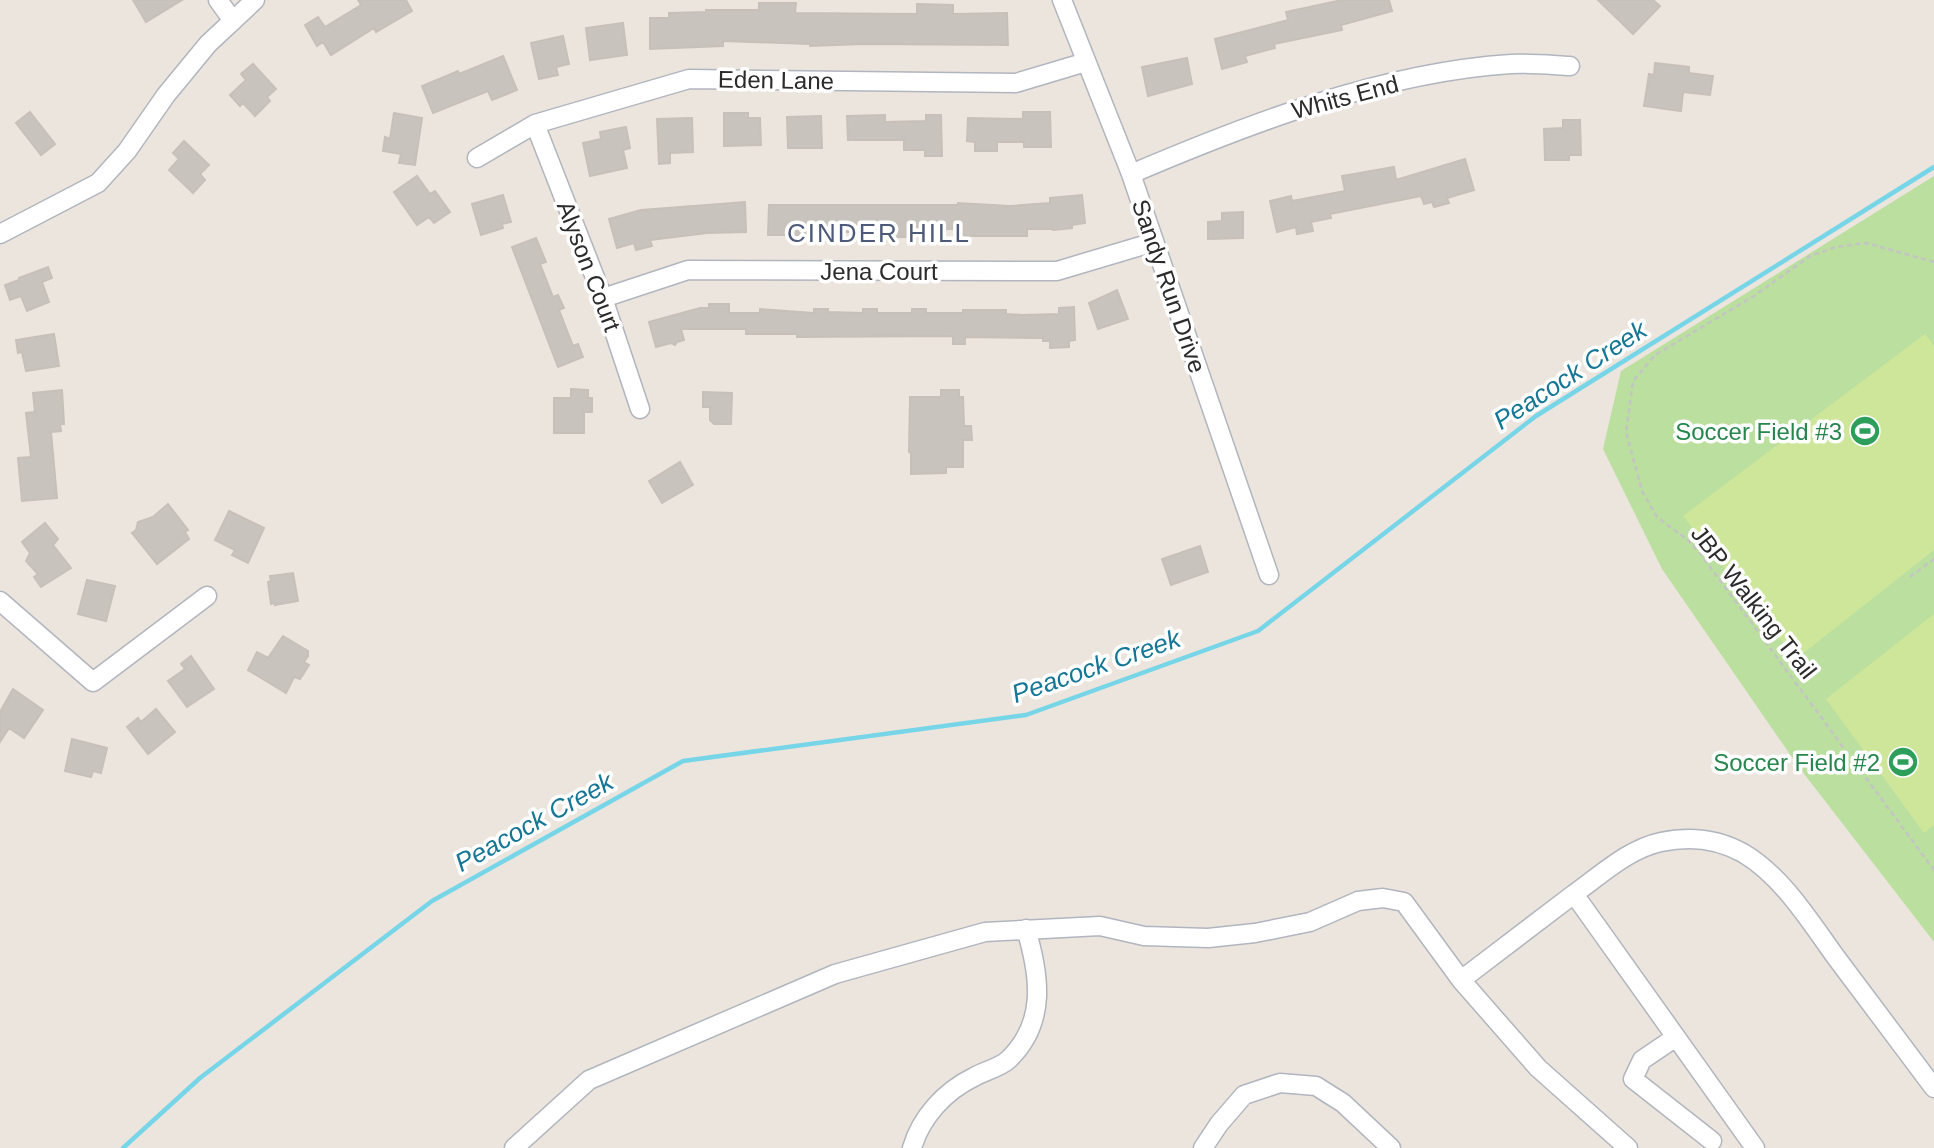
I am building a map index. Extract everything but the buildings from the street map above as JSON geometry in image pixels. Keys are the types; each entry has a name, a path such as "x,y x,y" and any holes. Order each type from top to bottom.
{"street":[{"path":"218,0 233,21"},
{"path":"0,234 98,183 127,151 166,95 208,44 255,0"},
{"name":"Sandy Run Drive","path":"1062,0 1131,174 1269,575"},
{"name":"Eden Lane","path":"478,158 535,124 689,79 1016,83 1086,62"},
{"name":"Whits End","path":"1131,174 1220,136 1306,107 1398,82 1465,68 1513,64 1570,66"},
{"name":"Alyson Court","path":"535,124 603,298 640,409"},
{"name":"Jena Court","path":"603,298 688,270 1057,271 1154,242"},
{"path":"0,601 93,682 208,596"},
{"path":"1461,980 1574,894 1638,850 1660,843 1688,839 1718,842 1744,854 1771,874 1934,1088"},
{"path":"1574,894 1755,1148"},
{"path":"514,1148 589,1080 822,979 985,932 1100,926 1144,936 1208,938 1255,933 1310,922 1359,901 1383,898 1404,902 1461,980 1538,1068 1628,1148"},
{"path":"912,1148 917,1131 938,1102 970,1078 1007,1061 1028,1033 1039,994 1035,961 1026,929"},
{"path":"1676,1037 1643,1060 1633,1079 1712,1142"},
{"path":"1203,1148 1244,1095 1280,1083 1316,1086 1343,1103 1391,1148"}],"path":[{"name":"JBP Walking Trail","path":"1934,262 1866,243 1836,247 1810,256 1754,296 1655,355 1633,380 1626,432 1642,491 1657,517 1689,541 1712,568 1934,870"},
{"path":"1910,577 1932,561 1934,568"}],"green space":[{"path":"1934,176 1934,942 1798,766 1662,569 1603,449 1621,371"},
{"name":"Soccer Field #3","path":"1925,334 1934,346 1934,550 1796,659 1683,516"},
{"name":"Soccer Field #2","path":"1934,614 1934,825 1924,833 1826,699"}],"waterway":[{"name":"Peacock Creek","path":"123,1148 200,1078 432,901 683,761 1026,715 1258,631 1536,416 1934,167"}],"place":[{"name":"Soccer Field #3","path":"1865,431"},
{"name":"Soccer Field #2","path":"1903,762"}],"district":[{"name":"CINDER HILL","path":"879,233"}]}
